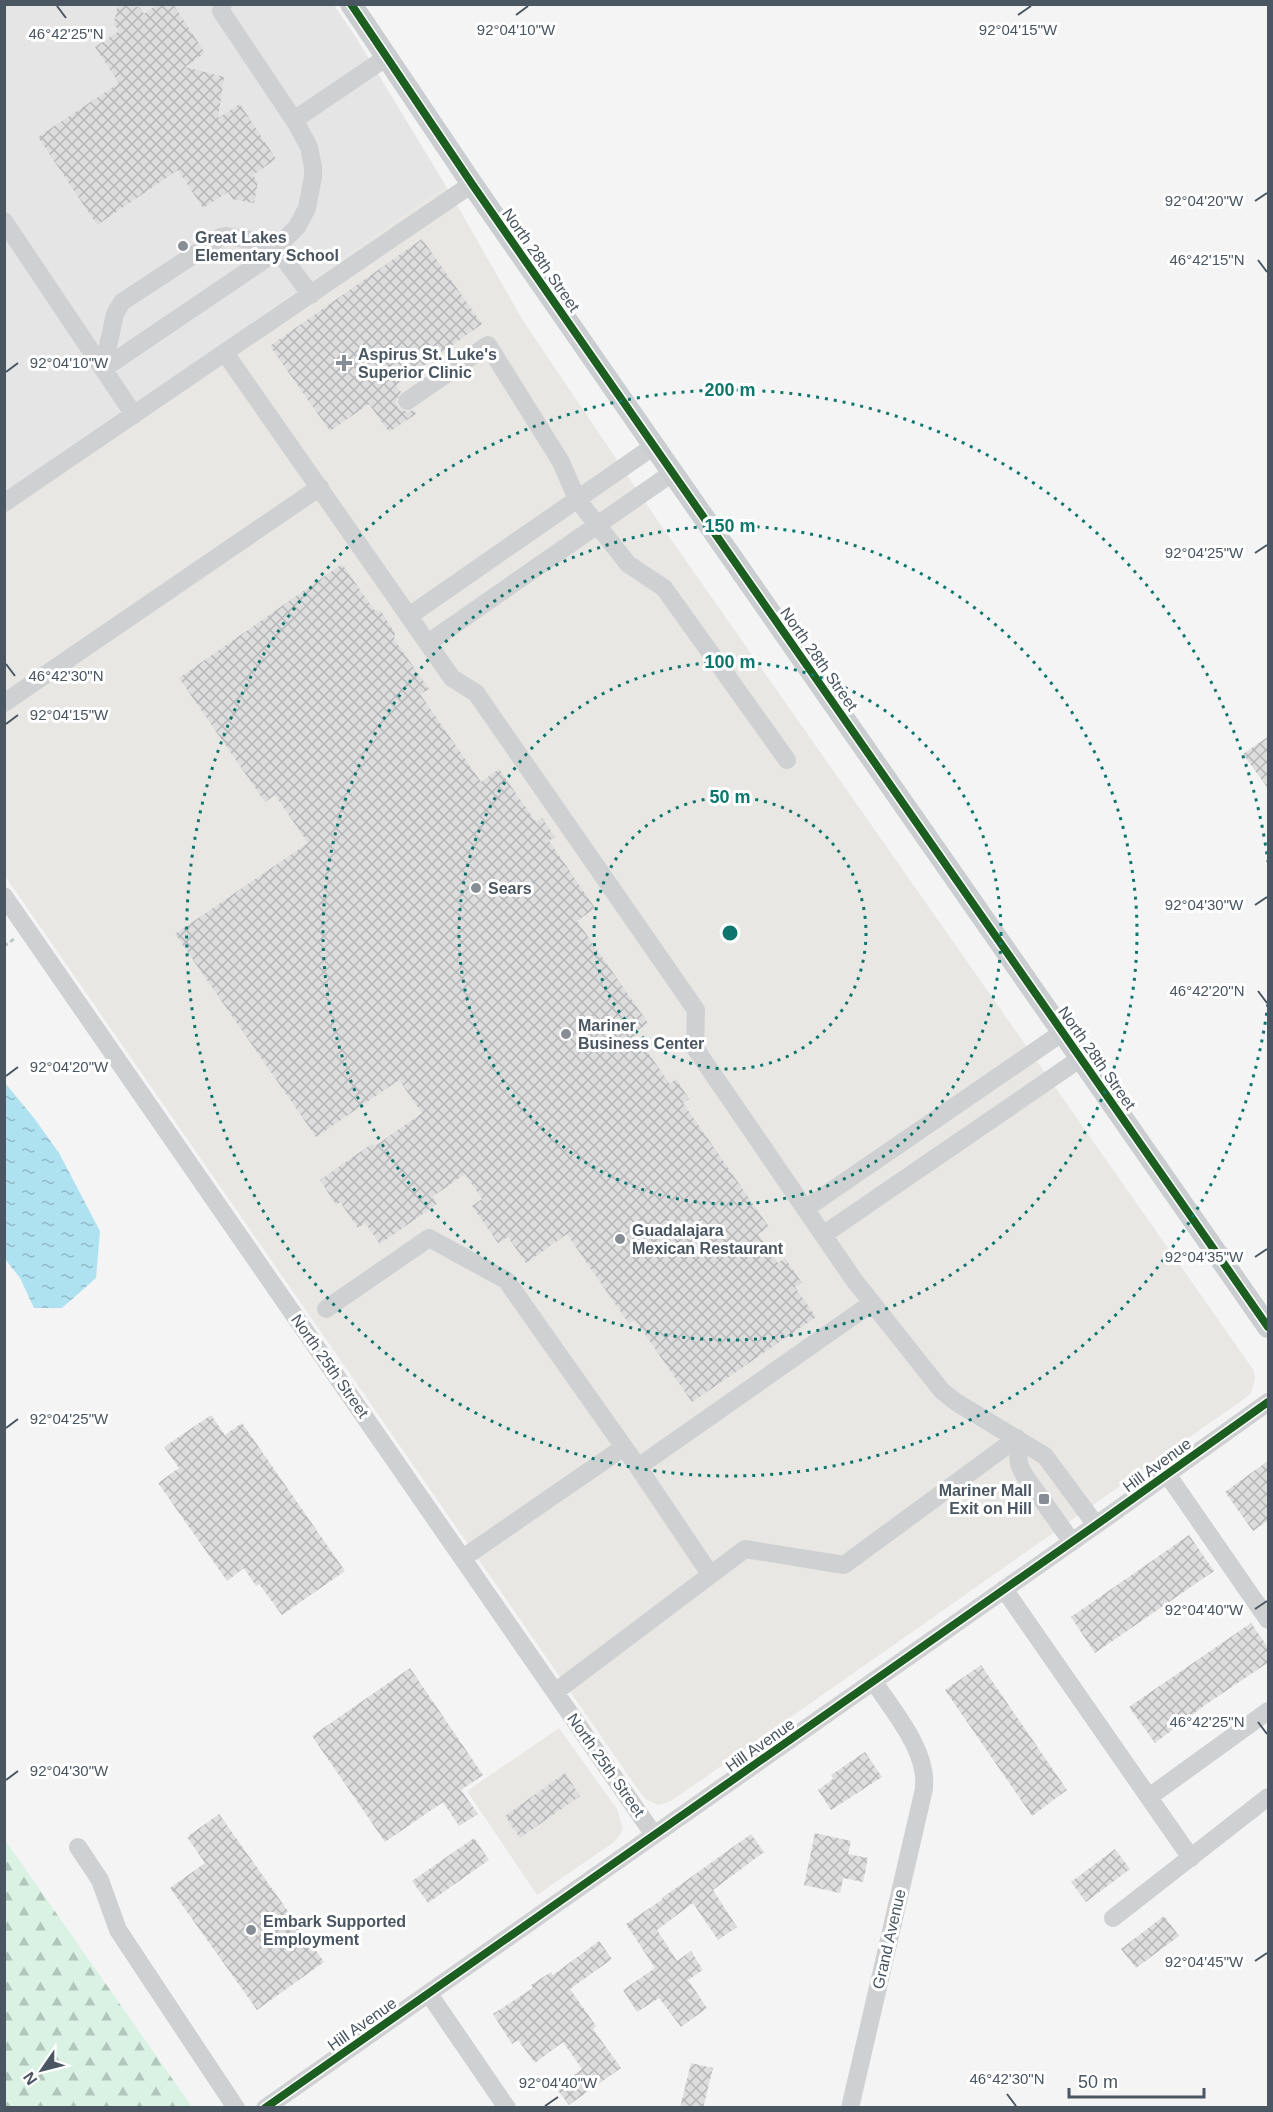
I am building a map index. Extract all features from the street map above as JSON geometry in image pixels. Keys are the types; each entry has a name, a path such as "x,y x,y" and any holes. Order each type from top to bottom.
{"main road":[{"name":"North 28th Street","path":"351,4 472,184 672,473 1269,1327"}],"street":[{"path":"103,369 264,260 303,217 312,188 313,167 306,140 221,11 223,4"},
{"path":"294,120 387,57"},
{"path":"4,503 472,184"},
{"path":"4,221 134,415"},
{"path":"103,369 115,314 122,302 221,237 256,241 276,248 311,295"},
{"path":"407,401 488,345 561,462 577,500 628,564 664,588 787,760"},
{"path":"225,353 452,678 476,693 696,1010 695,1048 872,1303 942,1391 1049,1460 1096,1525"},
{"path":"409,616 654,446"},
{"path":"428,642 672,473"},
{"path":"4,703 320,487"},
{"name":"North 25th Street","path":"4,896 654,1835"},
{"path":"805,1209 1063,1032"},
{"path":"823,1235 1081,1058"},
{"path":"326,1309 429,1238 506,1280 638,1467 710,1574"},
{"path":"638,1467 872,1303"},
{"name":"Hill Avenue","path":"276,2104 1269,1402"},
{"path":"1017,1438 1019,1464 1023,1473 1072,1542"},
{"path":"555,1692 745,1549 844,1565 1017,1438"},
{"path":"463,1558 624,1447"},
{"path":"1167,1474 1269,1620"},
{"path":"1004,1589 1191,1858"},
{"name":"Grand Avenue","path":"850,2108 924,1789 924,1770 917,1751 897,1715 874,1682"},
{"path":"1149,1797 1269,1711"},
{"path":"1113,1918 1269,1797"},
{"path":"78,1847 100,1880 118,1930 236,2108"},
{"path":"429,1994 507,2108"}],"shaded area":[{"name":"Great Lakes Elementary School","path":"5,5 334,5 446,186 5,497"},
{"name":"Mariner Business Center","path":"446,186 522,319 656,518 1254,1371 1255,1380 1251,1393 1244,1399 677,1797 658,1805 646,1799 639,1791 5,876 4,497"},
{"path":"559,1728 617,1809 623,1828 614,1842 537,1895 467,1791"}],"green space":[{"path":"5,1840 192,2107 5,2107"}],"water":[{"path":"5,1083 59,1153 100,1231 96,1278 62,1308 34,1308 20,1278 5,1259"}],"building":[{"path":"118,4 139,7 144,14 158,4 173,4 205,53 185,67 224,77 218,118 240,104 276,159 253,175 258,182 254,203 232,199 228,192 203,208 178,170 97,225 38,137 119,83 95,47 119,31 114,24"},
{"path":"422,239 482,324 396,385 401,392 396,401 398,408 407,412 414,410 416,414 389,432 369,404 330,431 270,346"},
{"path":"342,564 374,610 381,611 395,633 394,639 429,689 420,694 481,782 499,769 536,822 542,818 555,837 549,841 595,908 577,921 648,1023 634,1033 670,1084 676,1079 689,1099 683,1103 769,1227 758,1234 778,1263 785,1258 802,1283 795,1287 816,1317 692,1402 635,1320 629,1324 567,1234 526,1263 508,1237 498,1243 472,1206 482,1199 465,1174 432,1197 437,1204 380,1244 365,1223 358,1228 340,1202 336,1205 320,1180 373,1143 375,1146 422,1113 399,1080 316,1137 175,934 308,843 275,795 265,802 179,678"},
{"path":"1269,736 1269,790 1243,754"},
{"path":"211,1415 225,1435 242,1423 345,1571 282,1615 259,1584 256,1586 244,1568 227,1581 158,1483 179,1468 164,1447"},
{"path":"1269,1460 1269,1520 1253,1531 1225,1492"},
{"path":"1189,1535 1214,1571 1095,1653 1071,1617"},
{"path":"1251,1623 1269,1649 1269,1662 1205,1705 1155,1743 1129,1707"},
{"path":"981,1665 1067,1790 1032,1816 945,1690"},
{"path":"410,1668 483,1775 461,1790 478,1814 459,1826 443,1802 385,1842 312,1736"},
{"path":"865,1752 882,1777 831,1810 818,1790 833,1779 831,1775"},
{"path":"565,1773 580,1796 520,1838 505,1816"},
{"name":"Embark Supported Employment","path":"219,1814 324,1962 257,2010 170,1888 205,1863 187,1837"},
{"path":"815,1833 851,1841 848,1854 868,1858 863,1882 843,1878 840,1893 804,1885"},
{"path":"751,1834 764,1852 713,1890 737,1927 718,1940 693,1903 657,1930 677,1961 691,1951 703,1970 688,1980 707,2008 681,2027 659,1998 637,2012 623,1990 655,1968 626,1924"},
{"path":"474,1838 489,1860 428,1903 412,1881"},
{"path":"1115,1849 1130,1869 1086,1902 1071,1882"},
{"path":"1164,1916 1179,1936 1136,1968 1121,1949"},
{"path":"599,1941 612,1959 570,1989 596,2026 593,2029 621,2068 569,2105 556,2088 582,2069 563,2042 535,2063 518,2040 512,2044 493,2014 533,1988 531,1985 551,1972 553,1975"},
{"path":"691,2063 713,2068 703,2108 680,2108"}],"cycle path":[{"path":"351,4 472,184 1268,1327"},
{"path":"265,2108 1268,1402"}],"place":[{"name":"Great Lakes Elementary School","path":"183,246"},
{"name":"Aspirus St. Luke's Superior Clinic","path":"344,363"},
{"name":"Sears","path":"476,888"},
{"name":"Mariner Business Center","path":"566,1034"},
{"name":"Guadalajara Mexican Restaurant","path":"620,1239"},
{"name":"Mariner Mall Exit on Hill","path":"1044,1499"},
{"name":"Embark Supported Employment","path":"251,1930"}]}
